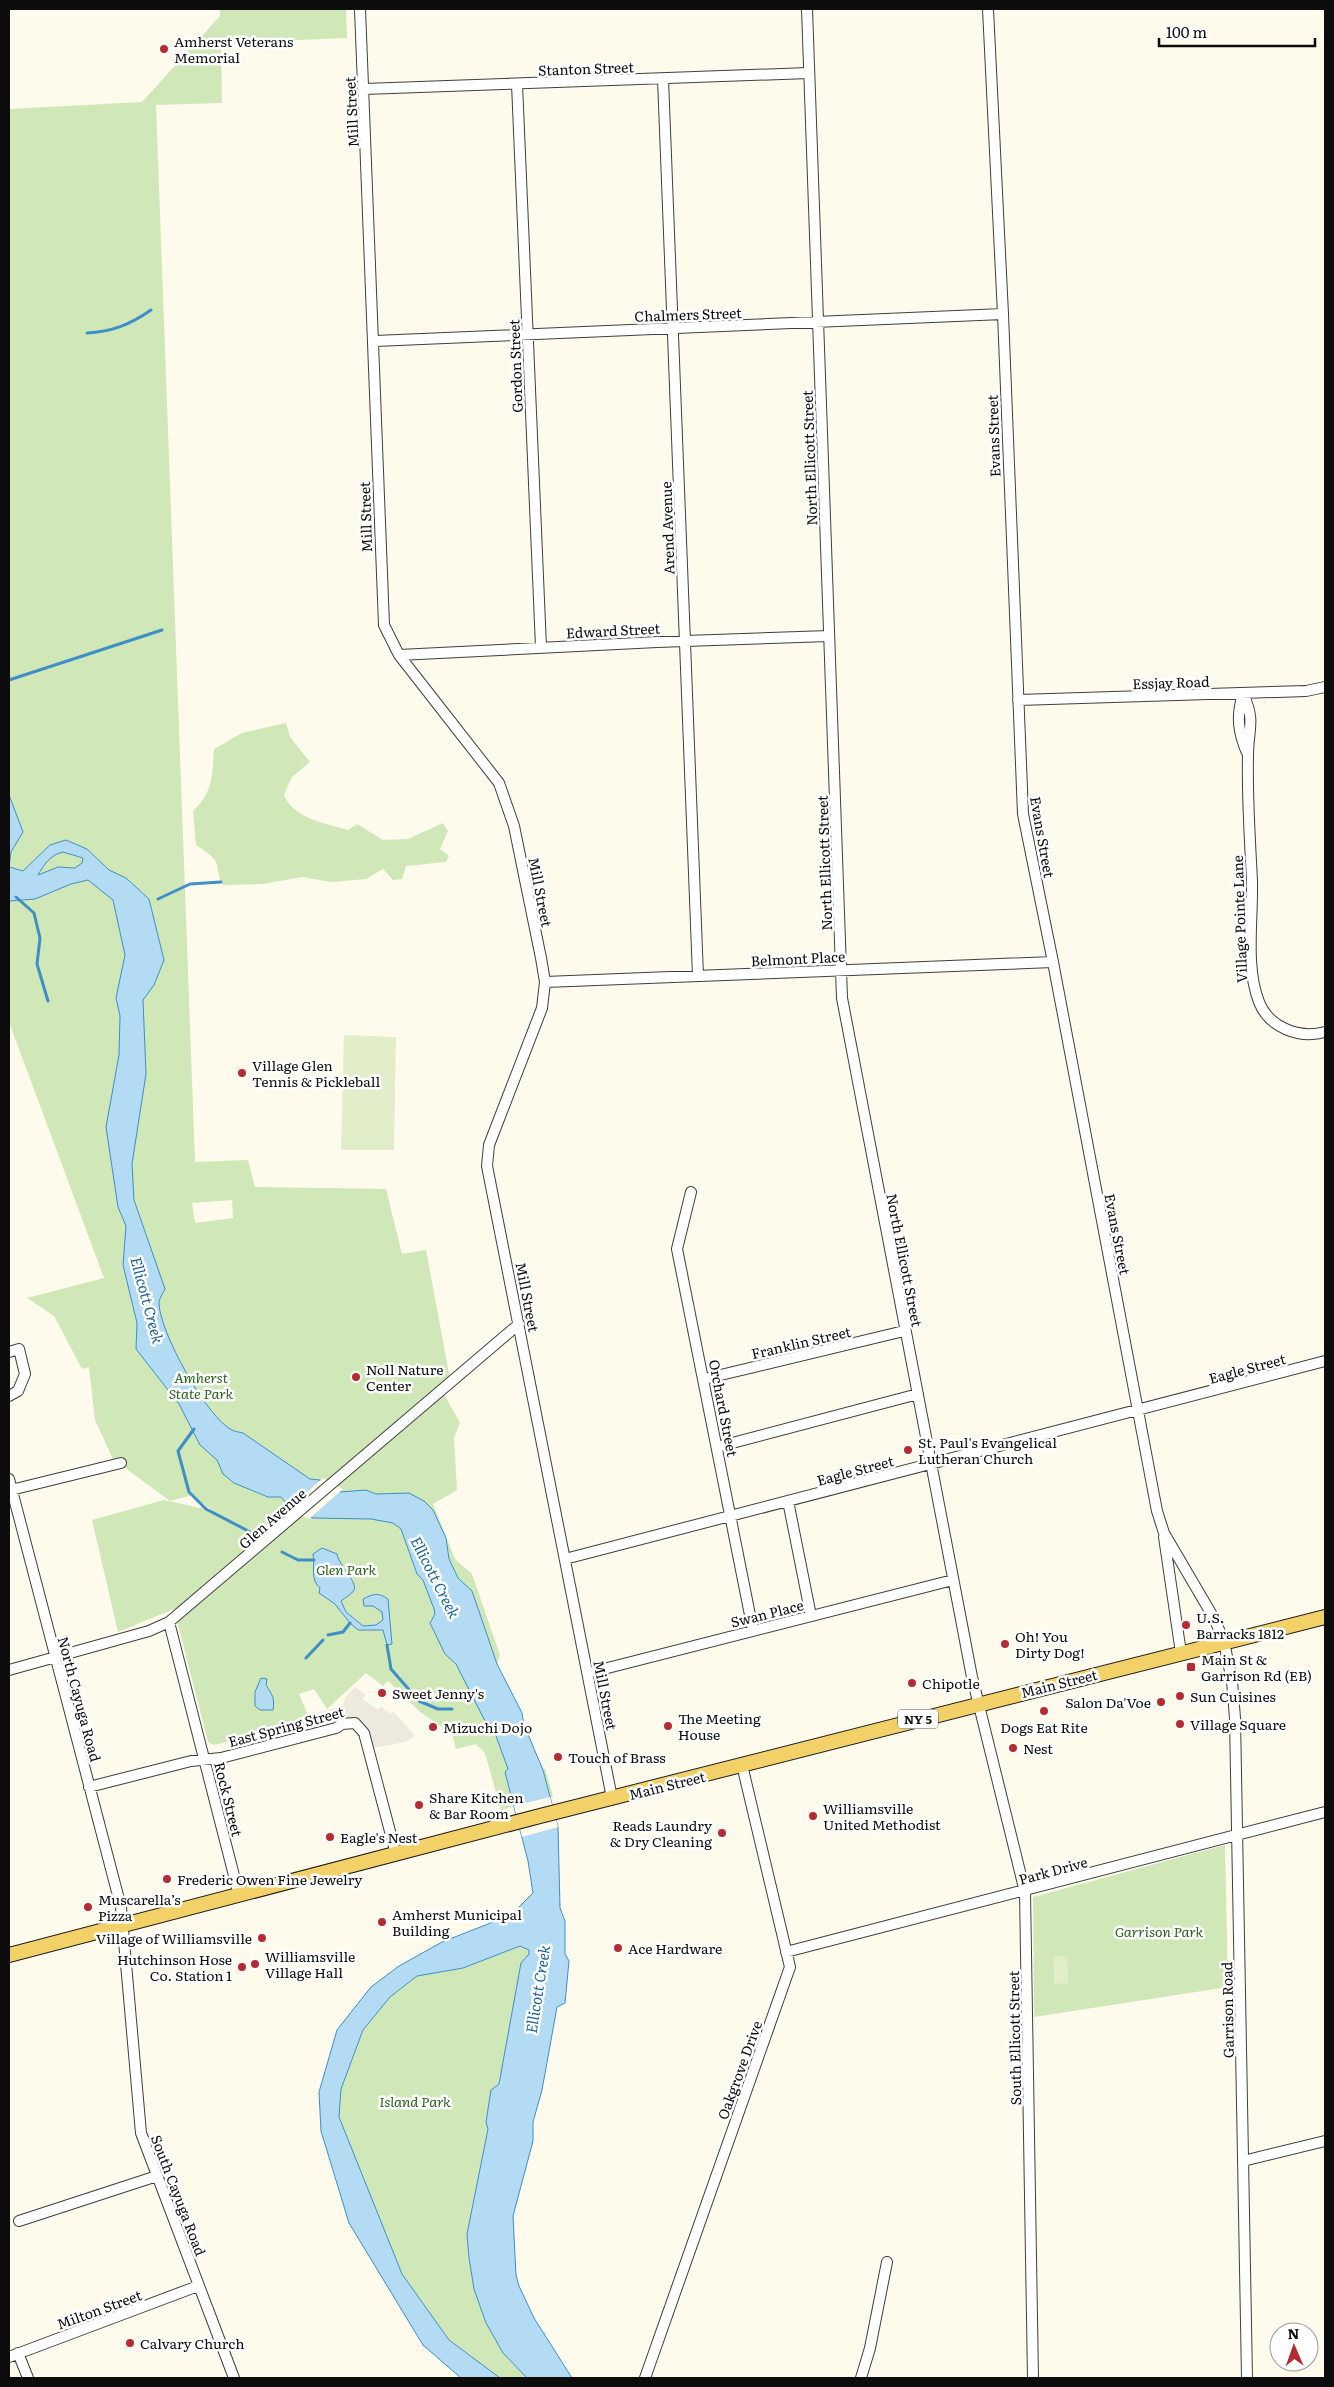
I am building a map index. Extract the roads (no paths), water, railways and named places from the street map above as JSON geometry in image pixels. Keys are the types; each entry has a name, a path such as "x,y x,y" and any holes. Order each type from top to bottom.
{"main road":[{"name":"Main Street","path":"9,1955 554,1812 1325,1617"}],"street":[{"name":"Mill Street","path":"360,9 375,341 384,625 399,655 499,783 514,826 545,982 542,1008 489,1145 487,1166 612,1798"},
{"name":"North Ellicott Street","path":"807,9 842,998 904,1331 978,1704"},
{"name":"Evans Street","path":"988,9 1003,314 1023,814 1138,1410 1164,1534 1214,1620 1224,1642"},
{"name":"Stanton Street","path":"364,89 809,73"},
{"name":"Arend Avenue","path":"663,79 698,976"},
{"name":"Gordon Street","path":"517,84 541,647"},
{"name":"Chalmers Street","path":"375,341 1003,314"},
{"name":"Edward Street","path":"399,655 541,647 829,636"},
{"name":"Essjay Road","path":"1018,700 1243,694 1306,691 1325,687"},
{"name":"Village Pointe Lane","path":"1243,694 1251,710 1252,734 1248,755 1252,958 1256,992 1263,1010 1279,1026 1304,1035 1325,1032"},
{"name":"Belmont Place","path":"545,982 1053,962"},
{"name":"Orchard Street","path":"691,1192 677,1249 753,1630"},
{"name":"Glen Avenue","path":"9,1670 149,1631 169,1622 294,1518 519,1324"},
{"name":"Franklin Street","path":"704,1379 904,1331"},
{"path":"9,1352 18,1349 25,1374 18,1391 9,1396"},
{"name":"Eagle Street","path":"565,1559 1325,1362"},
{"path":"717,1446 918,1394"},
{"path":"12,1490 121,1463"},
{"name":"North Cayuga Road","path":"9,1479 122,1907 124,1925"},
{"path":"788,1501 811,1616"},
{"path":"1164,1534 1166,1561 1181,1652"},
{"name":"Swan Place","path":"588,1674 953,1580"},
{"name":"Rock Street","path":"169,1622 239,1895"},
{"name":"Garrison Road","path":"1224,1642 1230,1667 1235,1713 1247,2378"},
{"name":"South Ellicott Street","path":"978,1704 1025,1892 1033,2378"},
{"name":"East Spring Street","path":"89,1787 204,1760 221,1758 336,1728 342,1724 352,1722 358,1724 364,1733 396,1854"},
{"name":"Oakgrove Drive","path":"645,2378 790,1967 742,1765"},
{"name":"Park Drive","path":"786,1952 1025,1892 1325,1812"},
{"name":"South Cayuga Road","path":"124,1925 141,2133 234,2378"},
{"path":"1243,2161 1325,2141"},
{"path":"19,2222 157,2176"},
{"path":"861,2378 870,2348 887,2262"},
{"name":"Milton Street","path":"14,2355 198,2286"},
{"path":"14,2355 28,2378"}],"water":[{"path":"9,795 23,832 11,852 9,867"},
{"name":"Ellicott Creek","path":"66,840 87,849 109,870 126,878 149,899 164,960 154,985 143,1000 146,1074 132,1164 134,1200 165,1289 159,1303 167,1333 198,1392 210,1409 233,1431 243,1433 310,1479 320,1480 340,1492 366,1490 376,1494 409,1493 424,1501 433,1510 446,1538 449,1559 458,1578 472,1591 497,1664 522,1713 524,1725 543,1770 558,1827 560,1908 565,1921 565,1954 569,1961 565,2003 557,2007 542,2090 533,2122 533,2141 513,2216 516,2275 534,2318 572,2378 527,2378 503,2353 486,2323 474,2289 469,2258 467,2234 488,2129 486,2122 491,2090 499,2084 521,1963 529,1954 529,1950 520,1946 463,1968 417,1976 390,1997 363,2030 341,2089 339,2117 402,2274 449,2340 500,2378 461,2378 423,2345 349,2223 321,2131 319,2092 337,2030 371,1987 399,1966 442,1942 511,1915 533,1893 528,1861 505,1772 508,1769 492,1725 485,1721 456,1664 445,1654 430,1623 435,1614 434,1609 423,1580 417,1574 401,1529 393,1523 371,1519 313,1518 290,1508 281,1497 268,1497 234,1483 223,1474 217,1460 200,1445 179,1404 136,1349 137,1323 123,1265 126,1226 118,1207 106,1127 119,1055 120,1016 116,998 125,955 113,900 88,880 71,884 35,899 9,901 9,867 23,871 50,845","holes":["63,852 83,858 82,863 75,868 58,867 38,875 48,861 58,853"]},
{"path":"322,1548 337,1554 338,1559 353,1583 354,1590 341,1601 346,1612 363,1626 376,1625 383,1620 382,1612 373,1606 364,1606 363,1599 381,1595 388,1599 392,1644 387,1645 383,1630 358,1630 335,1604 319,1593 320,1588 314,1577 313,1554"},
{"path":"261,1678 267,1679 266,1685 273,1699 273,1710 260,1710 255,1706 255,1692"}],"waterway":[{"path":"87,333 105,331 121,326 151,310"},
{"path":"9,680 162,630"},
{"path":"158,899 190,884 221,882"},
{"path":"16,897 34,913 40,938 37,964 48,1001"},
{"path":"194,1429 178,1451 189,1492 206,1509 254,1534"},
{"path":"282,1552 298,1560 314,1560"},
{"path":"328,1635 343,1632 350,1623"},
{"path":"306,1658 323,1640"},
{"path":"387,1645 391,1669 419,1701 438,1709 452,1709"}],"place":[{"name":"Amherst Veterans Memorial","path":"164,49"},
{"name":"Village Glen Tennis & Pickleball","path":"242,1073"},
{"name":"Noll Nature Center","path":"356,1377"},
{"name":"St. Paul's Evangelical Lutheran Church","path":"908,1450"},
{"name":"U.S. Barracks 1812","path":"1186,1625"},
{"name":"Oh! You Dirty Dog!","path":"1005,1644"},
{"name":"Main St & Garrison Rd (EB)","path":"1191,1667"},
{"name":"Chipotle","path":"912,1683"},
{"name":"Sweet Jenny's","path":"382,1693"},
{"name":"Sun Cuisines","path":"1180,1696"},
{"name":"Salon Da'Voe","path":"1161,1702"},
{"name":"Dogs Eat Rite","path":"1044,1711"},
{"name":"Village Square","path":"1180,1724"},
{"name":"The Meeting House","path":"668,1726"},
{"name":"Mizuchi Dojo","path":"433,1727"},
{"name":"Nest","path":"1013,1748"},
{"name":"Touch of Brass","path":"558,1757"},
{"name":"Share Kitchen & Bar Room","path":"419,1805"},
{"name":"Williamsville United Methodist","path":"813,1816"},
{"name":"Reads Laundry & Dry Cleaning","path":"722,1833"},
{"name":"Eagle's Nest","path":"330,1837"},
{"name":"Frederic Owen Fine Jewelry","path":"167,1879"},
{"name":"Muscarella’s Pizza","path":"88,1907"},
{"name":"Amherst Municipal Building","path":"382,1922"},
{"name":"Village of Williamsville","path":"262,1938"},
{"name":"Ace Hardware","path":"618,1948"},
{"name":"Williamsville Village Hall","path":"255,1964"},
{"name":"Hutchinson Hose Co. Station 1","path":"242,1967"},
{"name":"Calvary Church","path":"130,2343"}],"park label":[{"name":"Amherst State Park","path":"201,1385"},
{"name":"Glen Park","path":"346,1569"},
{"name":"Garrison Park","path":"1159,1931"},
{"name":"Island Park","path":"415,2101"}]}
